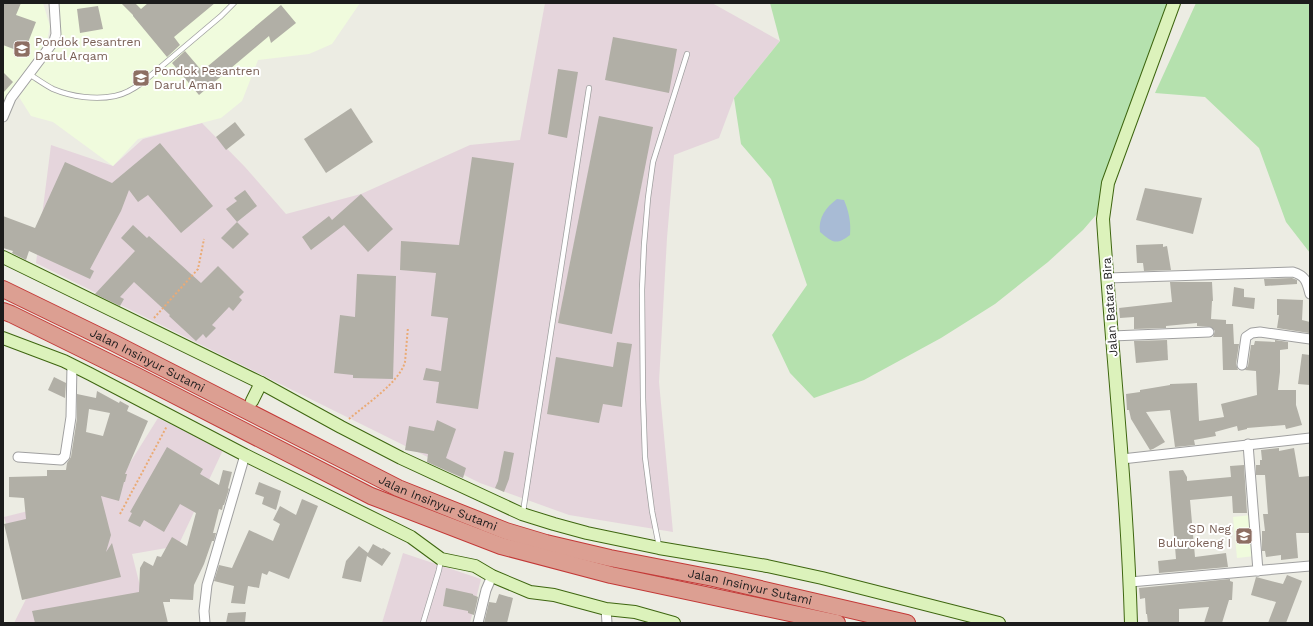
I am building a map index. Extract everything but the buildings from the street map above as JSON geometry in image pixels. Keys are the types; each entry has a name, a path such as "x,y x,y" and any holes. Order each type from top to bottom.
{"highway":[{"name":"Jalan Insinyur Sutami","path":"3,289 114,343 398,488 506,531 546,543 610,558 721,580 906,623"},
{"name":"Jalan Insinyur Sutami","path":"3,311 137,376 372,496 501,546 611,575 838,623"}],"street":[{"path":"3,117 11,98 52,45 56,37 54,3"},
{"name":"Jalan Batara Bira","path":"1131,623 1130,582 1122,459 1103,219 1108,183 1174,3"},
{"path":"3,257 262,383 341,427 401,458 522,514 587,533 659,548 767,566 999,623"},
{"path":"1107,278 1293,272 1304,278 1310,294"},
{"path":"1112,336 1209,332"},
{"path":"1242,365 1246,336 1252,333 1260,332 1310,339"},
{"path":"3,338 72,365 245,455 411,537 440,559 474,566 492,576 530,592 554,596 606,609 635,612 674,623"},
{"path":"18,457 61,460 64,458 71,417 72,365"},
{"path":"252,401 262,383"},
{"path":"229,446 235,434"},
{"path":"1122,459 1310,438"},
{"path":"1248,444 1258,571"},
{"path":"205,623 204,611 207,585 245,455"},
{"path":"1130,582 1310,566"},
{"path":"478,623 486,590 492,576"},
{"path":"606,609 607,623"}],"lane":[{"path":"29,74 52,88 64,93 88,98 115,96 130,91 143,82 221,16 234,3"},
{"path":"659,548 652,511 645,456 642,290 645,238 653,162 687,54"},
{"path":"522,514 589,88"},
{"path":"423,623 439,570 440,559"}],"path":[{"path":"146,326 198,269 204,239"},
{"path":"341,427 396,379 404,367 408,327"},
{"path":"120,514 172,416"}],"shaded area":[{"name":"Pondok Pesantren Darul Arqam","path":"3,3 43,3 50,26 47,41 3,102"},
{"name":"Pondok Pesantren Darul Aman","path":"59,3 360,3 332,44 309,54 258,60 242,101 221,118 138,139 113,166 53,122 31,116 19,97 61,38"},
{"path":"545,3 712,3 780,41 734,98 719,138 674,155 667,238 659,382 673,532 569,515 480,483 36,263 51,145 113,166 143,139 202,123 245,167 286,214 361,194 470,145 520,140"},
{"path":"158,418 223,450 178,546 132,554 142,594 153,623 14,623 28,595 4,517 92,495 90,462 128,466"},
{"name":"SD Neg Bulurokeng I","path":"1251,515 1255,556 1237,558 1233,517"},
{"path":"403,553 481,579 470,623 382,623"}],"green space":[{"path":"770,3 1176,3 1109,200 1083,230 1048,262 995,304 941,338 864,380 814,398 790,373 772,335 807,285 771,179 741,144 734,98 780,41"},
{"path":"1196,3 1310,3 1310,253 1286,222 1259,148 1205,97 1155,93"}],"water":[{"path":"837,199 844,200 850,226 850,235 838,242 831,240 820,232 820,222 824,213"}],"place":[{"name":"Pondok Pesantren Darul Arqam","path":"22,49"},
{"name":"Pondok Pesantren Darul Aman","path":"141,78"},
{"name":"SD Neg Bulurokeng I","path":"1244,536"}]}
